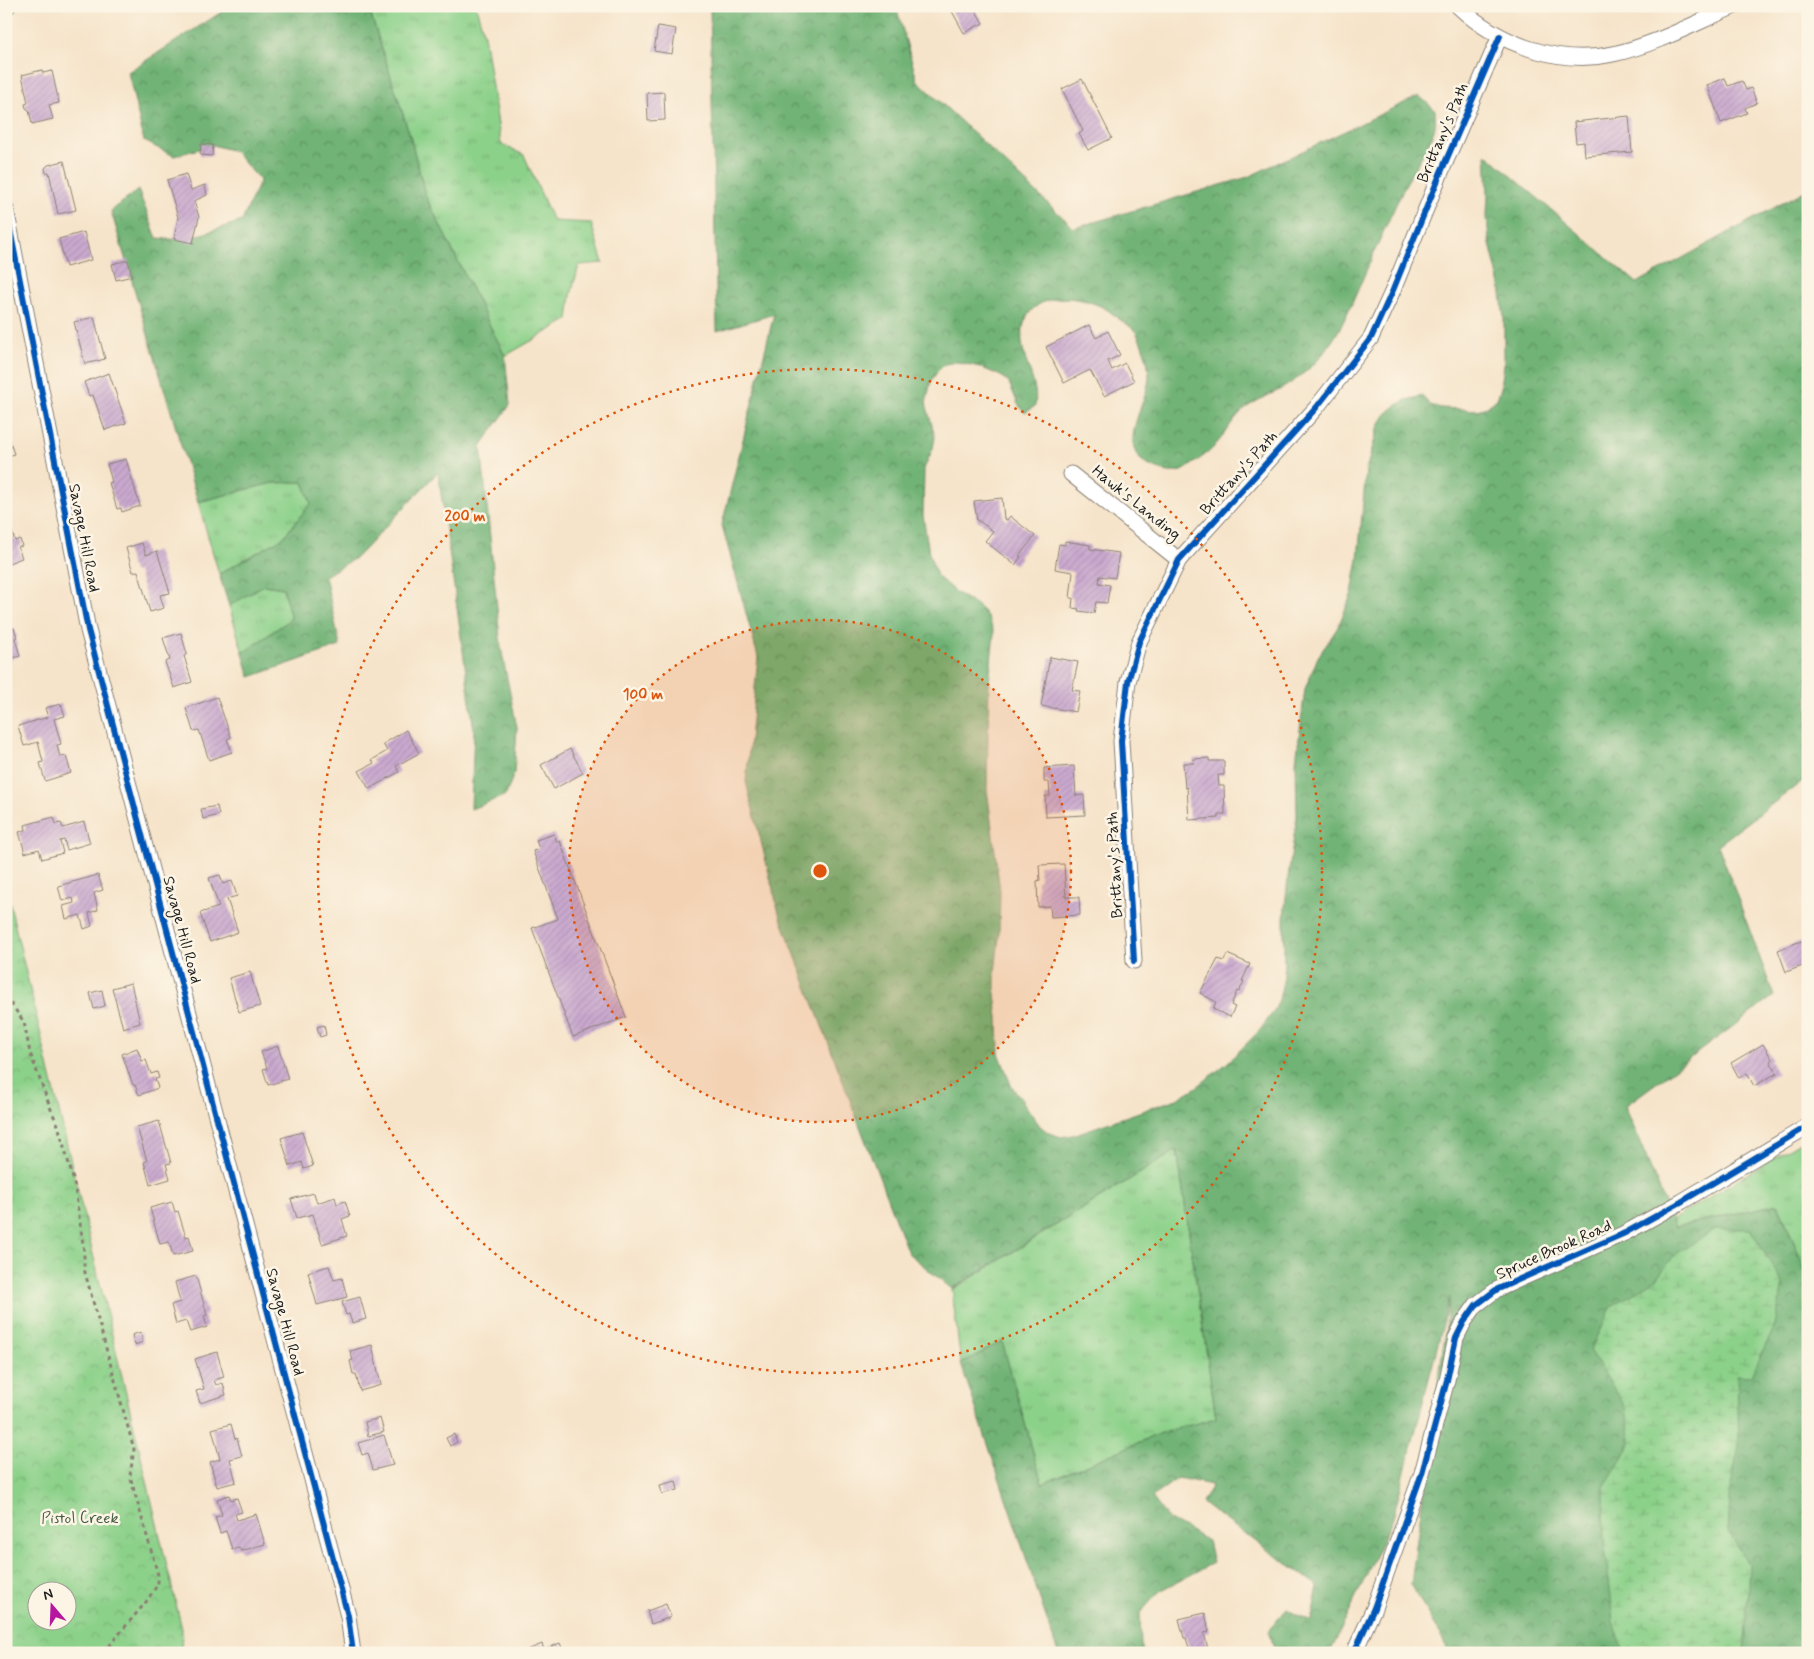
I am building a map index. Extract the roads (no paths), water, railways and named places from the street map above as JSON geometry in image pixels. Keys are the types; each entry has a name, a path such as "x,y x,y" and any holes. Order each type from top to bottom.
{"street":[{"path":"1458,6 1490,31 1518,45 1548,54 1580,56 1612,54 1647,44 1734,6"},
{"name":"Brittany's Path","path":"1134,961 1121,741 1127,692 1139,642 1179,560 1316,408 1371,338 1500,36"},
{"name":"Savage Hill Road","path":"6,209 88,630 348,1616 353,1653"},
{"name":"Hawk's Landing","path":"1071,474 1179,560"},
{"name":"Spruce Brook Road","path":"1354,1653 1374,1608 1422,1473 1447,1380 1456,1338 1476,1305 1496,1290 1625,1232 1681,1202 1808,1126"}],"park label":[{"name":"Pistol Creek","path":"80,1518"}]}
